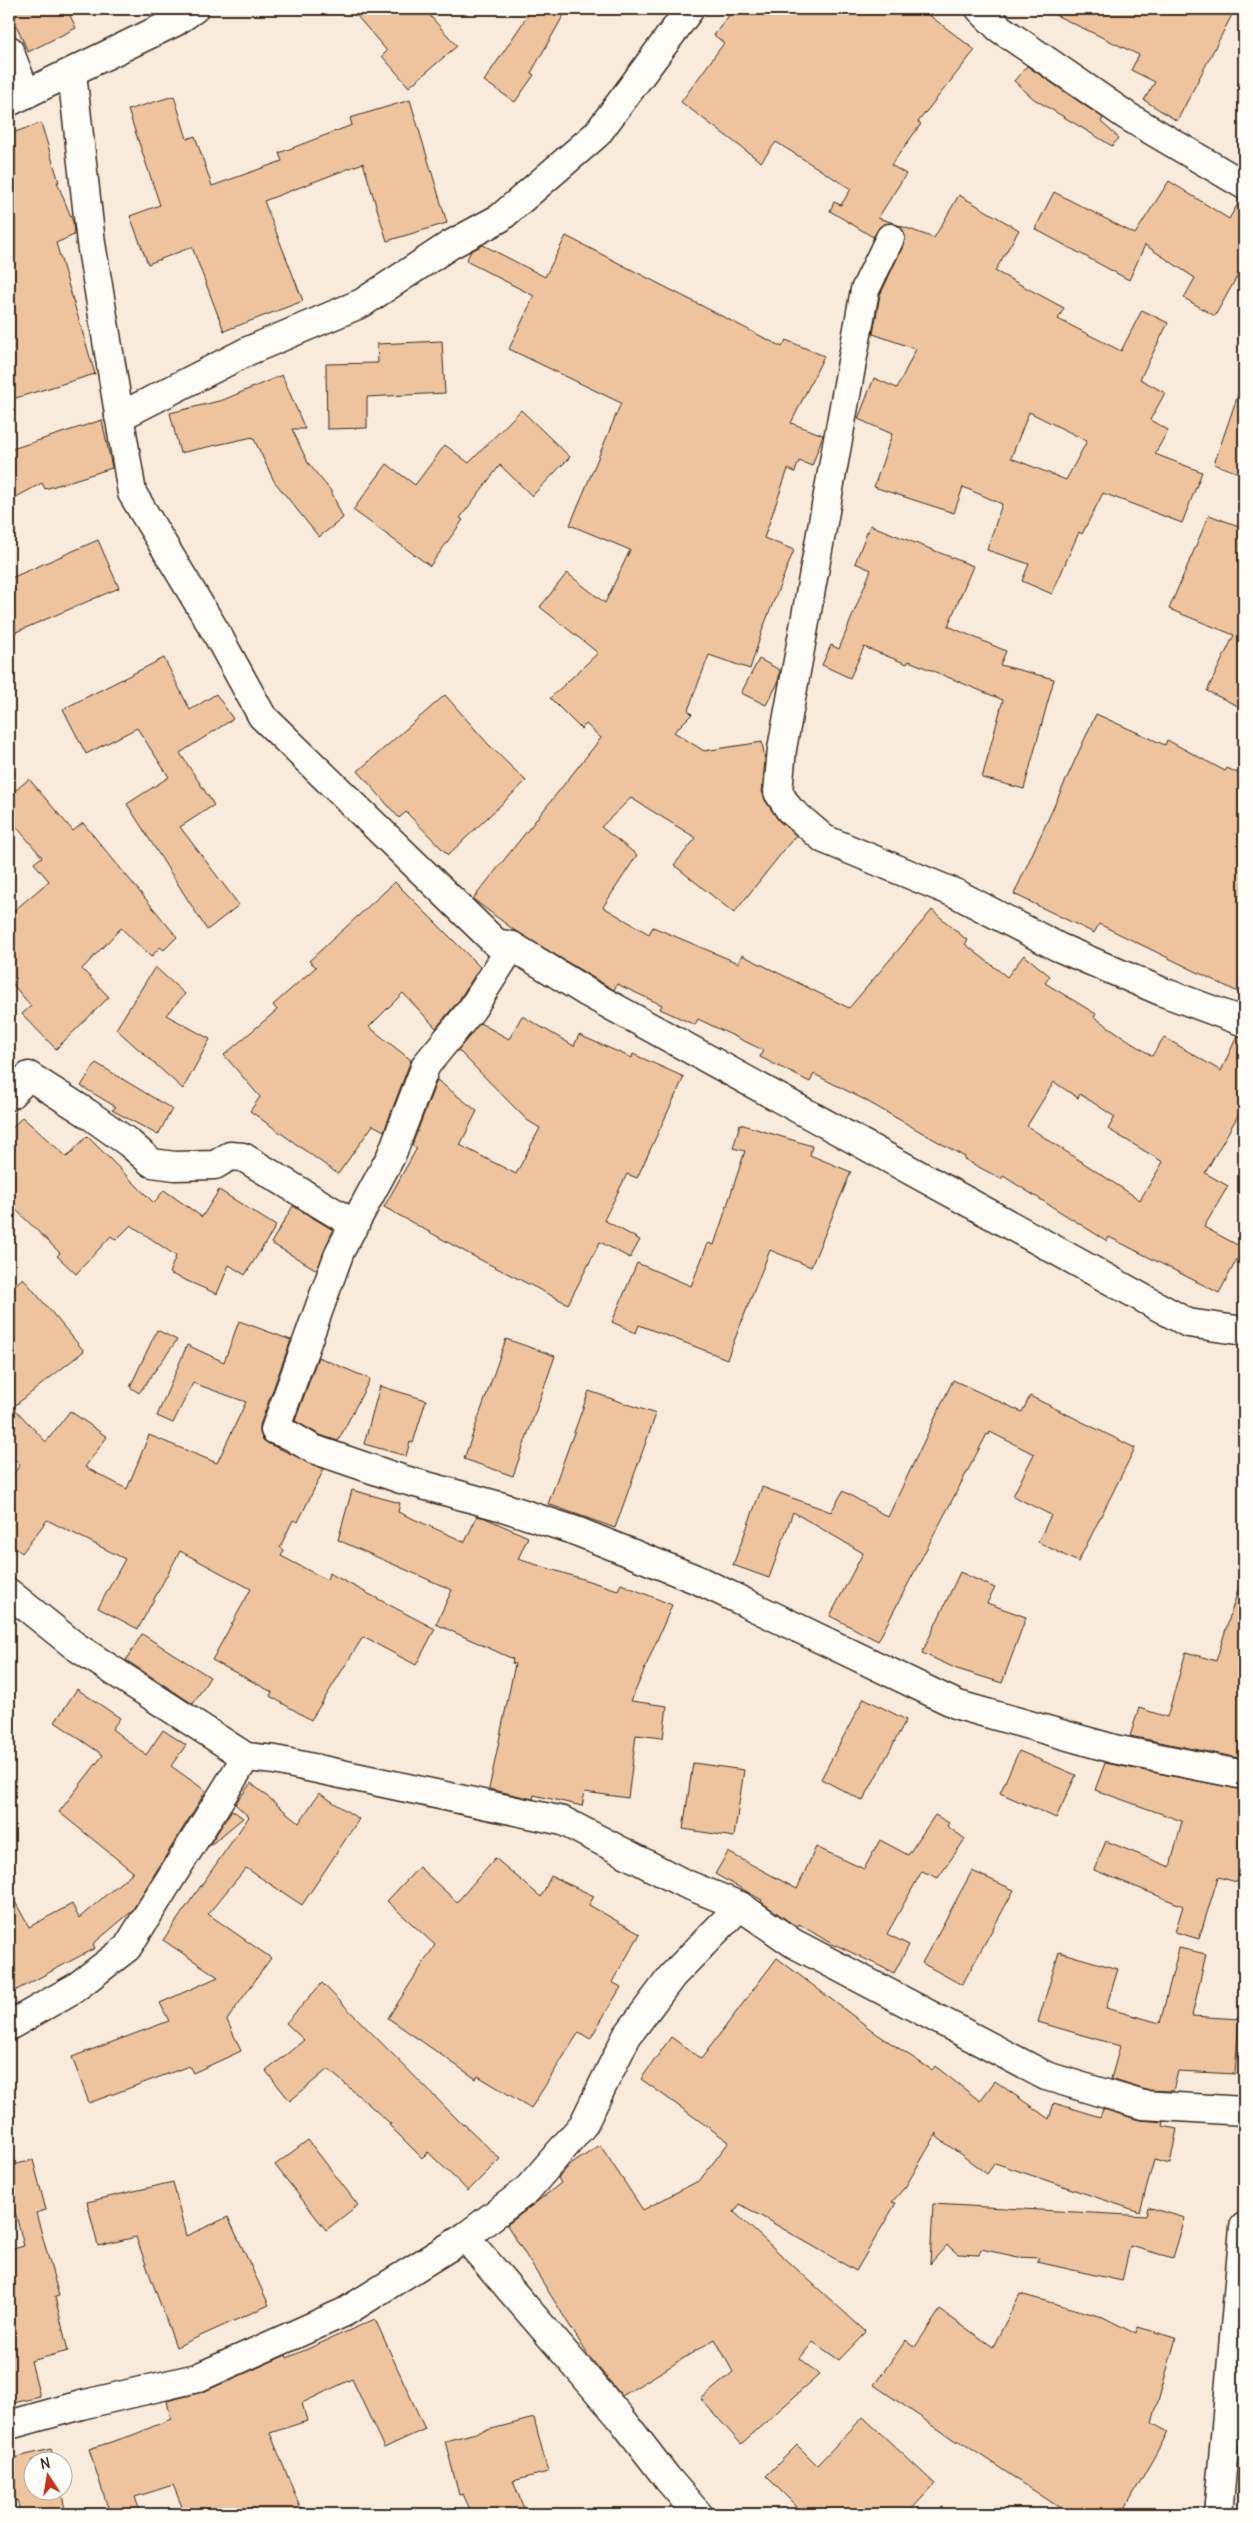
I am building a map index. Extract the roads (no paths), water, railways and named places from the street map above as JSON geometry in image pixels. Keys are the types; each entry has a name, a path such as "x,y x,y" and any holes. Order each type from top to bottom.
{"street":[{"path":"9,50 17,98 175,22 194,9"},
{"path":"119,416 248,351 362,303 450,245 500,218 596,134 690,9"},
{"path":"980,9 999,28 1127,116 1244,185"},
{"path":"72,73 91,243 132,493 217,634 262,716 496,943 512,946 588,993 1188,1323 1244,1331"},
{"path":"890,238 865,290 782,749 778,792 789,809 824,839 957,894 1058,946 1163,992 1244,1022"},
{"path":"512,946 472,1010 426,1065 391,1156 340,1252 275,1430 292,1436 313,1449 401,1479 503,1507 602,1542 698,1580 958,1705 1114,1749 1244,1775"},
{"path":"9,1096 29,1076 87,1113 129,1143 152,1163 175,1166 215,1165 230,1156 243,1157 354,1225"},
{"path":"9,1593 75,1646 246,1756 276,1760 563,1821 681,1882 740,1906 793,1943 1046,2076 1143,2105 1244,2111"},
{"path":"9,2026 75,1988 128,1948 246,1756"},
{"path":"9,2425 82,2405 197,2378 345,2312 465,2237 527,2190 583,2125 627,2036 672,1976 740,1906"},
{"path":"1218,2514 1244,2227"},
{"path":"465,2237 620,2418 698,2514"}]}
